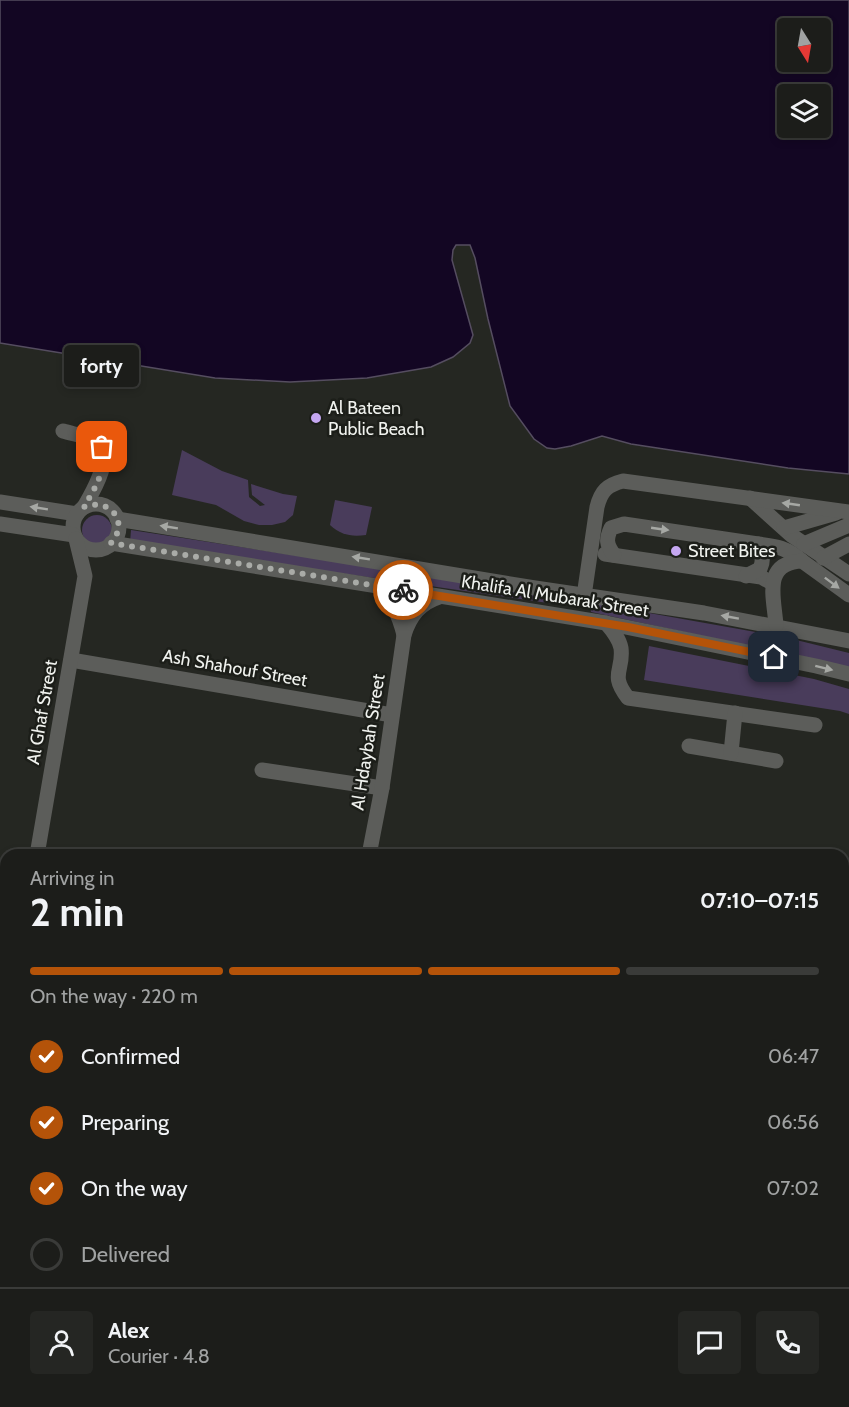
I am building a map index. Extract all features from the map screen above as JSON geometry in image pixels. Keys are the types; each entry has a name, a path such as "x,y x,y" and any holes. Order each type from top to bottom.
{"street":[{"path":"63,431 95,441 102,447 104,456 100,480 73,525 75,537"},
{"path":"0,524 75,537 87,548 101,549 110,545 119,529 100,480"},
{"path":"584,596 600,495 606,488 623,481 750,498 847,516"},
{"path":"750,498 804,544 823,558 847,570"},
{"path":"0,502 81,510 98,504 114,514"},
{"path":"597,507 608,520 618,524 779,546 792,552 849,595"},
{"name":"Khalifa Al Mubarak Street","path":"114,514 535,588 776,626 849,641"},
{"path":"784,528 847,516"},
{"path":"804,544 847,516"},
{"path":"614,555 609,548 607,538 611,528 618,524"},
{"name":"Al Ghaf Street","path":"38,849 85,576 75,537"},
{"path":"746,576 760,569 762,565 762,555 758,544"},
{"path":"823,558 849,544"},
{"name":"Khalifa Al Mubarak Street","path":"110,545 379,585 439,597 606,623 849,674"},
{"name":"Al Ghaf Street","path":"85,576 110,545"},
{"path":"590,558 614,555 761,577 772,583"},
{"path":"776,626 772,583 776,572 785,564 802,561"},
{"name":"Al Hdaybah Street","path":"379,585 391,600 404,635"},
{"path":"530,612 524,600 527,592 535,588"},
{"name":"Al Hdaybah Street","path":"370,849 382,788 407,624 415,611 439,597"},
{"path":"606,623 613,631 621,648"},
{"path":"650,631 626,640 621,648 617,678 628,698 815,725"},
{"name":"Ash Shahouf Street","path":"71,660 392,715"},
{"path":"731,753 735,713"},
{"path":"689,746 776,761"},
{"path":"261,770 382,788"}],"shaded area":[{"path":"0,0 849,0 849,474 788,468 631,444 602,436 571,446 547,448 534,439 510,406 470,245 456,245 452,260 473,335 470,343 453,357 431,367 367,378 290,382 215,378 0,343"},
{"path":"182,450 222,471 248,480 249,497 260,506 265,505 252,495 251,484 297,496 293,515 285,522 259,525 244,521 216,505 172,495"},
{"path":"335,500 372,507 366,535 346,534 330,525"},
{"path":"97,515 108,519 112,530 108,541 97,545 86,541 82,530 86,519"},
{"path":"131,530 564,597 562,605 130,543"},
{"path":"593,603 784,637 849,653 849,667 591,612 590,606"},
{"path":"649,646 814,679 849,689 849,714 644,680"}],"way so far":[{"path":"102,447 104,456 100,480 84,507 98,504 111,509 116,515 119,529 111,543 403,590"}],"place":[{"name":"Al Bateen Public Beach","path":"316,418"},
{"name":"forty","path":"102,447"},
{"name":"Street Bites","path":"676,551"}],"route":[{"path":"403,590 606,623 774,657"}]}
